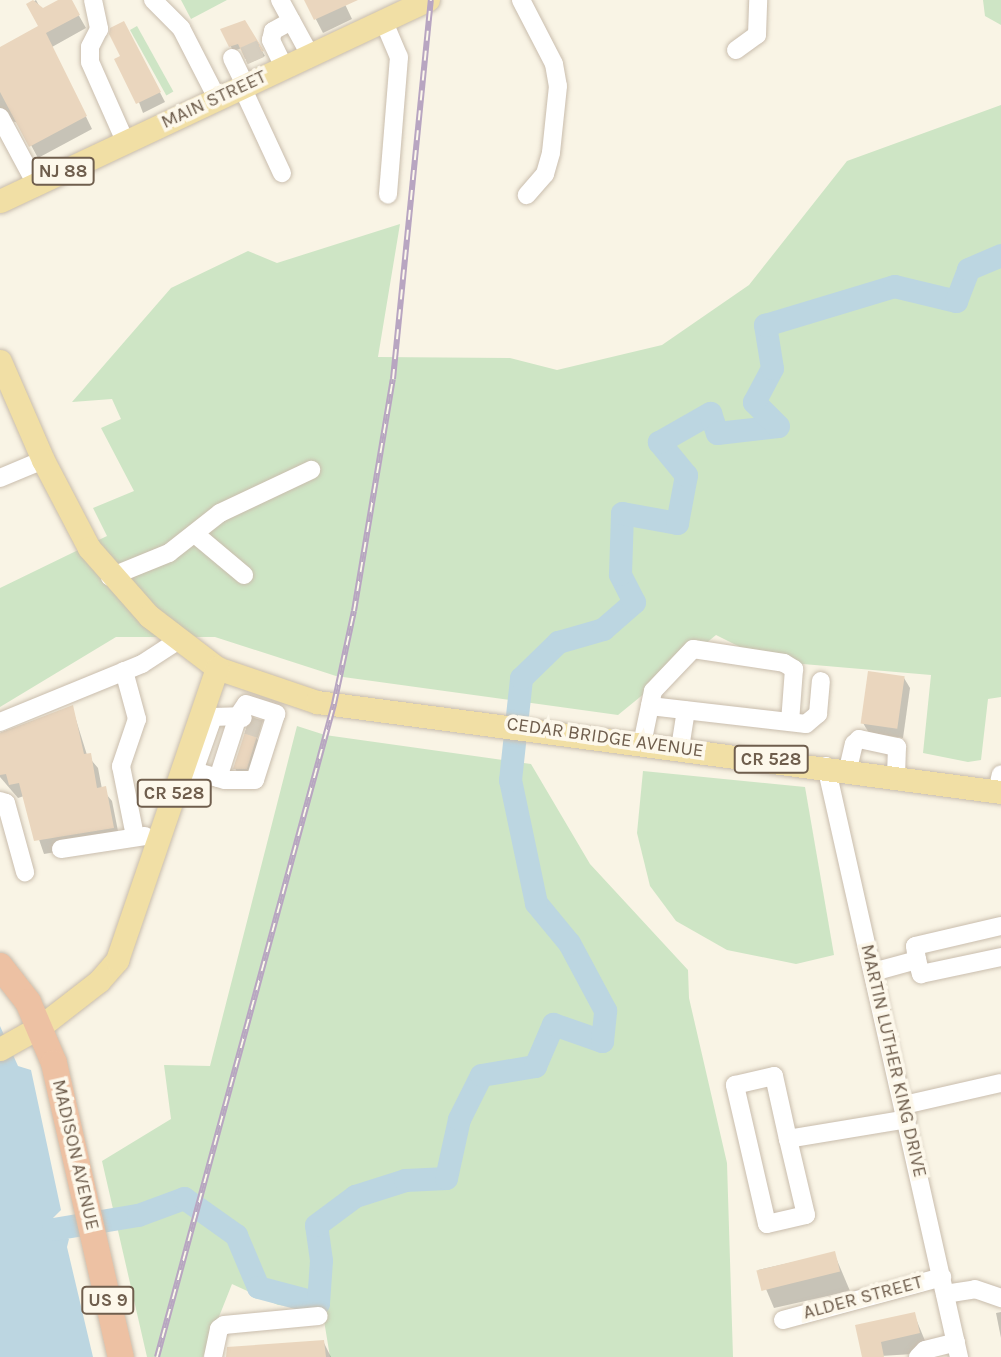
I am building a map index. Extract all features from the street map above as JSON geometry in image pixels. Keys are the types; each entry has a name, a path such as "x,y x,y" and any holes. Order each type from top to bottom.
{"highway":[{"name":"MADISON AVENUE","path":"0,965 38,1028 65,1108 121,1357"}],"main road":[{"name":"MAIN STREET","path":"0,201 384,22 416,3"},
{"path":"1,367 70,516 110,577 179,640 217,668"},
{"name":"CR 528","path":"217,668 257,717"},
{"name":"CR 528","path":"0,1049 38,1028 99,981 117,960 159,835 205,770 213,730 217,668"},
{"name":"CEDAR BRIDGE AVENUE","path":"257,717 334,704 896,776 1000,786"}],"street":[{"path":"93,0 99,29 90,47 90,62 125,141"},
{"path":"153,0 181,28 217,98"},
{"path":"280,0 310,55"},
{"path":"521,0 554,64 558,86 551,153 545,174 527,195"},
{"path":"736,50 757,35 758,0"},
{"path":"284,67 265,42 273,31 291,21"},
{"path":"384,22 399,57 388,195"},
{"path":"239,54 244,86 282,173"},
{"path":"0,117 36,184"},
{"path":"0,478 43,460"},
{"path":"110,577 169,553 220,513 311,470"},
{"path":"195,534 244,575"},
{"path":"0,722 124,671 179,640"},
{"path":"642,744 653,691 694,649 784,663 794,669 790,722"},
{"path":"124,671 137,719 121,766 135,836"},
{"path":"650,706 790,722 815,721 821,681"},
{"path":"680,748 686,710"},
{"path":"213,730 257,717"},
{"path":"205,770 256,780 257,717"},
{"path":"205,770 257,717"},
{"path":"837,768 859,739 897,747 896,776"},
{"name":"MARTIN LUTHER KING DRIVE","path":"837,768 873,972 957,1350"},
{"path":"0,801 6,803 25,872"},
{"path":"61,849 135,836 159,835"},
{"path":"1001,926 915,946 921,974 1001,957"},
{"path":"873,972 917,960"},
{"path":"774,1076 788,1139 806,1215 767,1224 735,1085 774,1076"},
{"path":"788,1139 905,1112 1001,1083"},
{"name":"ALDER STREET","path":"783,1320 944,1285 975,1289 1001,1298"},
{"path":"213,1357 219,1329 224,1325 319,1317"},
{"path":"918,1357 925,1350 957,1350"}],"green space":[{"path":"181,0 227,0 191,19"},
{"path":"983,0 1001,0 1001,25 985,16"},
{"path":"137,26 173,92 166,95 130,30"},
{"path":"1001,105 1001,697 988,699 981,760 968,762 923,753 931,675 768,661 716,635 618,715 336,676 215,637 116,637 0,707 0,588 107,536 93,508 134,491 101,428 121,419 112,399 72,402 171,288 248,251 277,263 400,224 378,357 510,358 557,370 662,345 749,285 847,161"},
{"path":"297,726 325,735 531,764 590,864 688,970 689,998 727,1163 733,1357 330,1357 322,1308 278,1305 232,1284 203,1357 147,1357 102,1161 171,1119 164,1065 210,1066"},
{"path":"643,771 805,787 834,955 796,964 727,950 676,921 650,886 637,833"}],"water":[{"path":"0,1026 18,1066 31,1070 61,1210 53,1218 53,1229 69,1239 67,1247 93,1357 0,1357"}],"building":[{"path":"33,0 43,8 58,0 72,0 80,15 46,33 87,116 29,147 0,92 0,47 38,26 26,4"},
{"path":"304,0 358,0 314,20"},
{"path":"245,20 264,51 245,59 238,44 229,47 220,29"},
{"path":"124,21 161,92 136,104 114,59 120,56 109,34 110,28"},
{"path":"868,671 905,676 897,729 861,723"},
{"path":"73,705 84,754 91,753 97,788 106,786 114,828 34,841 19,783 9,785 6,774 0,775 0,733"},
{"path":"245,732 257,736 247,769 233,769"},
{"path":"835,1251 840,1271 761,1291 756,1271"},
{"path":"915,1312 920,1333 881,1342 884,1357 862,1357 855,1325"},
{"path":"324,1340 326,1357 226,1357 227,1347"}],"waterway":[{"path":"22,1229 53,1229 138,1215 184,1198 236,1235 258,1287 318,1303 321,1260 316,1225 355,1196 405,1180 446,1178 459,1119 481,1075 535,1066 553,1024 602,1041 605,1010 569,943 536,903 510,780 521,678 558,642 603,629 634,602 620,574 622,513 677,523 686,475 659,442 710,413 717,433 778,426 754,402 772,368 765,325 894,286 956,301 968,269 1001,255"}],"tunnel":[{"path":"244,56 264,47"},
{"path":"247,725 260,729"}],"railway":[{"path":"157,1357 334,704 354,611 393,379 431,0"}]}
